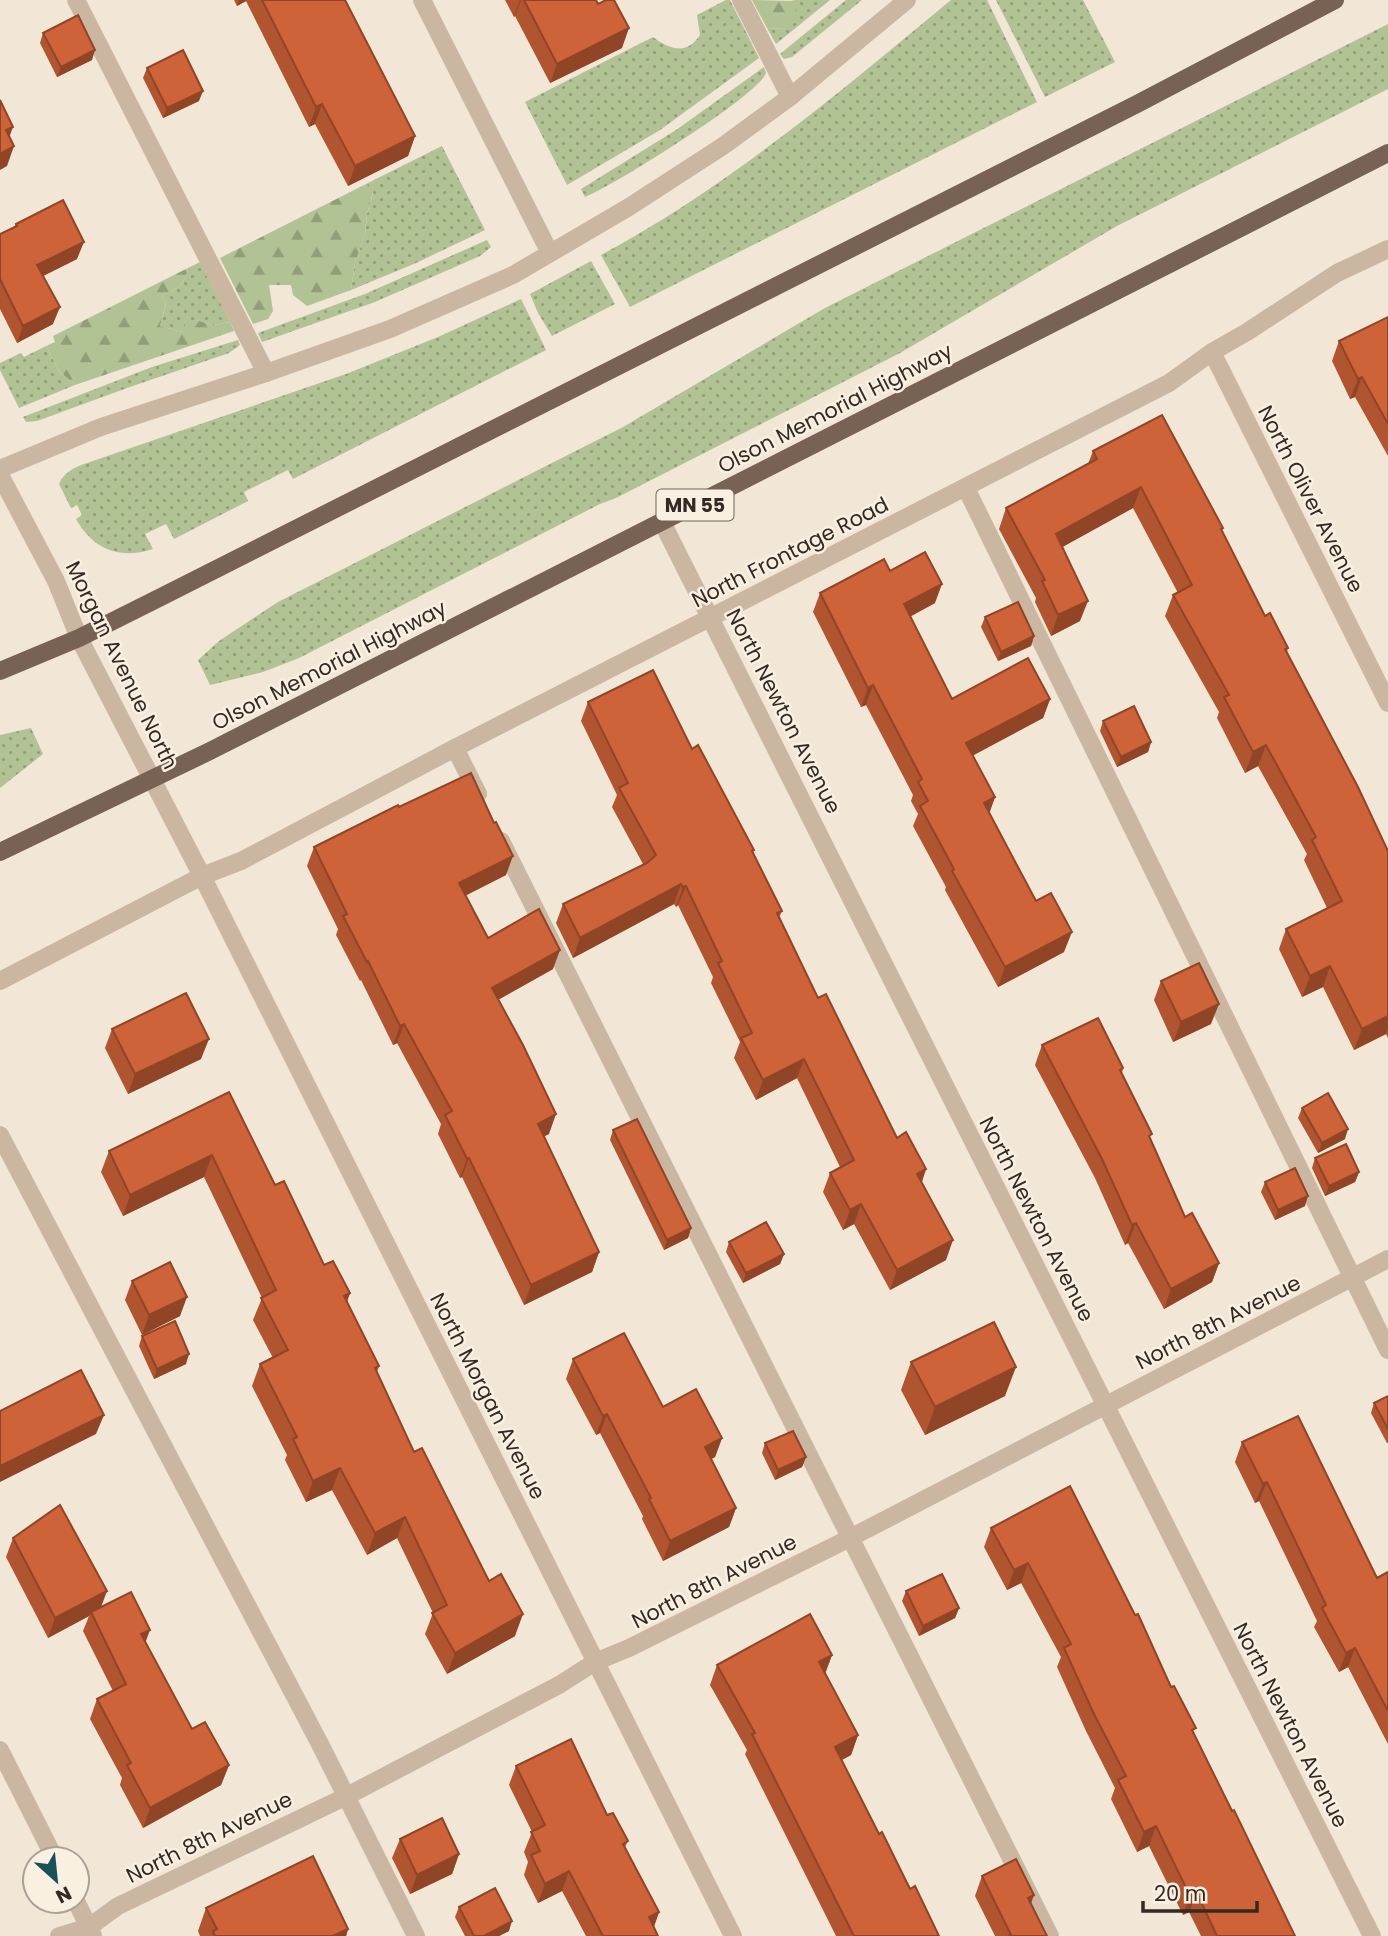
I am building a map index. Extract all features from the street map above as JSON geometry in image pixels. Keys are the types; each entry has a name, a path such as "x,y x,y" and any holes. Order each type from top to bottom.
{"main road":[{"path":"0,671 79,638 1137,104 1335,0"},
{"name":"Olson Memorial Highway","path":"0,852 210,751 1388,153"}],"street":[{"path":"76,0 266,373"},
{"path":"422,0 550,253"},
{"path":"741,0 790,97"},
{"path":"0,469 101,427 390,329 513,275 629,207 723,146 790,97 907,0"},
{"name":"North Frontage Road","path":"0,981 202,876 241,861 455,748 1169,383 1212,352 1337,273 1388,249"},
{"name":"North Oliver Avenue","path":"1212,352 1388,703"},
{"name":"Morgan Avenue North","path":"0,475 57,581 79,638 202,876"},
{"path":"966,488 1388,1350"},
{"name":"North Newton Avenue","path":"662,522 1371,1936"},
{"path":"455,748 1050,1936"},
{"name":"North Morgan Avenue","path":"202,876 733,1936"},
{"path":"0,1135 346,1796 416,1936"},
{"name":"North 8th Avenue","path":"59,1936 91,1931 118,1906 346,1796 559,1685 595,1662 629,1648 850,1538 1388,1259"},
{"path":"0,1750 47,1845"},
{"path":"83,1915 91,1931"}],"green space":[{"path":"730,0 759,58 660,130 567,185 525,102 653,37 672,47 690,46 700,35 697,15"},
{"path":"752,0 795,1 796,17 786,29 767,28"},
{"path":"791,0 830,0 776,44 767,28 786,29 795,1"},
{"path":"846,0 862,0 792,57 784,59 780,54"},
{"path":"951,0 987,0 1037,102 630,307 601,255 694,199 739,168 825,103"},
{"path":"996,0 1083,0 1115,62 1045,97"},
{"path":"1388,24 1388,89 1117,226 900,353 616,498 299,658 263,672 210,685 198,660 219,641 278,602 623,427 825,308"},
{"path":"764,67 766,73 757,84 713,119 653,159 585,197 581,189 676,130"},
{"path":"442,146 485,230 351,290 373,193 366,184"},
{"path":"366,184 373,192 351,290 307,306 293,295 291,285 269,285 273,311 268,319 253,324 220,258"},
{"path":"487,240 491,247 480,256 375,302 262,342 258,333 365,294"},
{"path":"591,261 615,304 552,336 530,294"},
{"path":"200,262 230,322 213,325 196,320 183,332 160,326 166,304 162,295 180,286 188,268"},
{"path":"188,268 180,286 162,295 166,303 160,326 183,332 185,324 196,320 213,325 230,322 234,331 75,385 59,371 46,346 55,342 53,336"},
{"path":"521,299 546,350 293,479 288,470 244,492 248,501 174,539 166,524 145,534 153,549 129,553 99,545 90,538 76,519 82,515 77,505 71,508 59,484 74,468 346,374 438,337"},
{"path":"238,340 240,345 229,353 37,421 26,422 23,417 152,367"},
{"path":"46,346 59,371 75,385 19,408 0,370 0,363 21,353 24,357"},
{"path":"31,728 43,754 0,788 0,735"}],"building":[{"path":"262,0 345,0 415,136 355,166 322,104 316,107"},
{"path":"524,0 596,0 598,4 614,0 629,28 557,64"},
{"path":"78,15 95,50 61,67 43,33"},
{"path":"183,50 203,91 167,108 147,68"},
{"path":"0,100 13,127 6,130 14,146 0,154"},
{"path":"63,200 84,242 37,265 60,307 23,326 0,279 0,234"},
{"path":"1388,317 1388,424 1362,377 1358,379 1339,341"},
{"path":"1162,415 1223,528 1221,529 1265,616 1270,613 1288,648 1285,649 1358,787 1388,851 1388,1016 1362,1029 1330,966 1310,976 1286,929 1342,901 1312,840 1316,837 1266,745 1253,752 1224,697 1229,695 1173,595 1192,585 1141,487 1056,534 1088,601 1058,615 1042,581 1045,580 1006,508 1097,459 1093,451"},
{"path":"925,552 942,584 904,604 952,699 1028,658 1050,699 966,743 995,797 984,803 1036,901 1051,893 1072,932 1005,967 920,806 928,801 918,782 922,779 873,685 868,688 820,593 884,559 890,571"},
{"path":"1018,602 1034,636 1001,652 985,617"},
{"path":"653,670 692,749 698,745 754,850 752,851 782,911 777,913 818,998 826,994 897,1138 906,1132 926,1169 917,1174 953,1240 897,1270 861,1204 850,1210 830,1173 854,1160 804,1059 763,1080 741,1038 752,1033 718,963 722,961 686,886 681,884 580,938 563,904 647,863 656,855 619,788 628,783 588,702"},
{"path":"1134,706 1151,742 1121,757 1103,721"},
{"path":"471,773 513,856 459,883 488,938 539,909 560,950 492,988 556,1114 538,1124 599,1252 531,1285 445,1115 452,1111 404,1024 400,1026 343,916 347,914 314,847 398,805 399,807"},
{"path":"1199,963 1219,1004 1181,1022 1161,981"},
{"path":"186,993 209,1039 135,1074 112,1029"},
{"path":"1098,1018 1152,1134 1149,1136 1185,1217 1192,1213 1219,1263 1171,1289 1136,1223 1132,1225 1102,1159 1042,1045"},
{"path":"229,1092 275,1185 284,1181 324,1265 333,1261 350,1293 344,1296 379,1366 375,1368 414,1452 422,1448 489,1581 501,1574 523,1614 455,1653 432,1613 447,1605 405,1517 375,1533 340,1468 313,1481 293,1439 297,1437 260,1364 288,1350 261,1298 276,1290 212,1155 130,1195 109,1151"},
{"path":"1328,1093 1348,1129 1322,1143 1302,1108"},
{"path":"637,1119 691,1228 667,1240 613,1130"},
{"path":"1346,1144 1359,1172 1329,1186 1315,1158"},
{"path":"1295,1168 1308,1196 1278,1210 1265,1182"},
{"path":"766,1222 784,1254 746,1273 729,1242"},
{"path":"170,1262 187,1297 149,1315 132,1281"},
{"path":"175,1321 189,1354 157,1369 142,1336"},
{"path":"994,1322 1016,1367 935,1407 911,1362"},
{"path":"624,1333 663,1407 696,1389 722,1438 705,1447 736,1508 670,1541 607,1414 603,1416 573,1359"},
{"path":"81,1370 104,1415 0,1466 0,1411"},
{"path":"1388,1396 1388,1429 1374,1403"},
{"path":"1298,1416 1377,1578 1388,1572 1388,1711 1355,1648 1346,1653 1322,1608 1326,1605 1267,1482 1263,1484 1242,1442"},
{"path":"793,1431 806,1457 778,1470 765,1443"},
{"path":"1070,1486 1135,1615 1138,1614 1171,1687 1174,1686 1196,1728 1192,1730 1295,1936 1217,1936 1197,1893 1190,1896 1156,1826 1144,1832 1118,1780 1126,1776 1064,1648 1071,1644 1028,1563 1014,1570 991,1528"},
{"path":"60,1505 107,1591 55,1618 13,1538"},
{"path":"942,1574 959,1608 923,1626 906,1591"},
{"path":"131,1592 150,1630 141,1634 192,1729 205,1722 229,1765 150,1808 127,1765 131,1763 97,1699 126,1684 91,1612"},
{"path":"810,1614 832,1655 819,1662 858,1735 835,1747 879,1834 882,1832 910,1889 915,1886 939,1936 854,1936 752,1734 755,1733 717,1665"},
{"path":"571,1739 607,1815 613,1813 628,1841 623,1844 659,1912 649,1917 658,1936 603,1936 569,1871 545,1884 531,1855 540,1851 531,1832 545,1825 516,1766"},
{"path":"442,1818 459,1854 417,1875 400,1839"},
{"path":"313,1856 348,1929 333,1936 215,1936 213,1931 217,1929 206,1908"},
{"path":"1016,1859 1034,1895 1028,1898 1047,1936 1009,1936 1011,1935 982,1876"},
{"path":"495,1888 512,1921 484,1936 474,1936 459,1907"}]}
